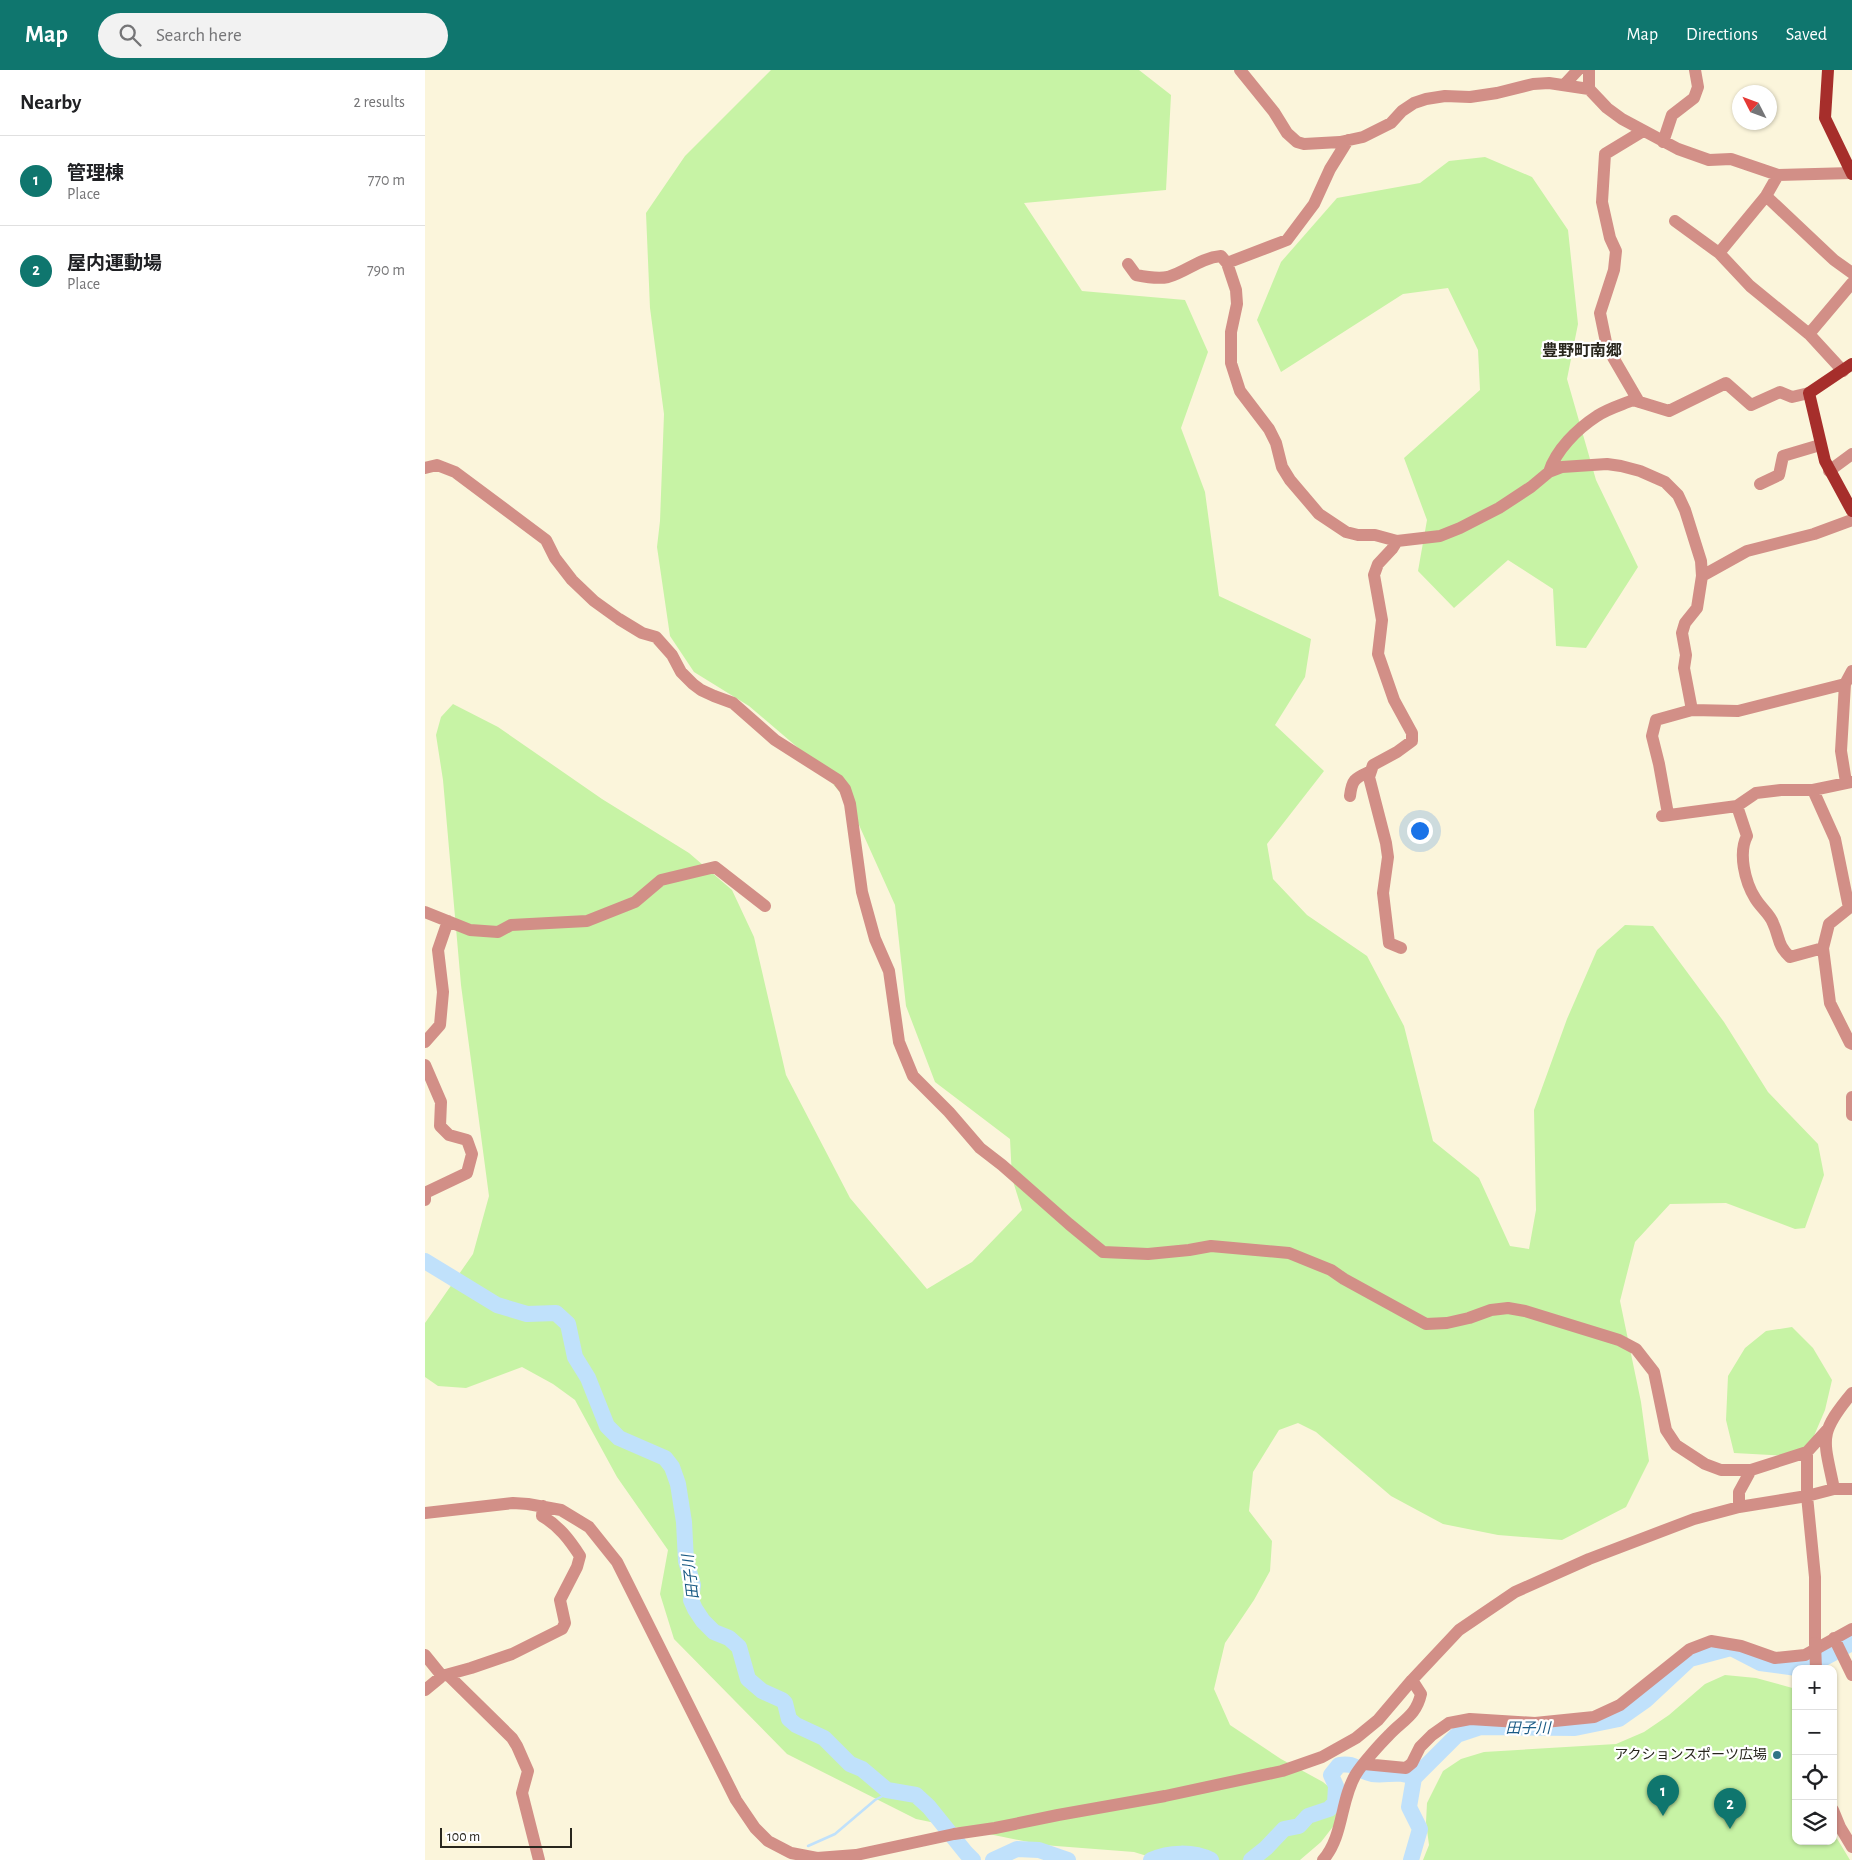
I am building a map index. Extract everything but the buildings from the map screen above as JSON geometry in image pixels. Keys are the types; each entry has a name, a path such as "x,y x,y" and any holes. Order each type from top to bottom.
{"main road":[{"path":"1828,70 1825,118 1852,173"},
{"path":"1847,367 1809,393 1825,462 1852,511"}],"street":[{"path":"1240,70 1274,112 1287,133 1297,142 1305,144 1316,145 1348,140 1373,133 1391,123 1402,111 1414,103 1426,99 1445,96 1470,98 1533,84 1549,83 1589,89 1607,108 1622,119 1663,142 1709,160 1731,159 1778,175 1852,173"},
{"path":"1564,85 1578,70"},
{"path":"1589,70 1589,89"},
{"path":"1663,142 1672,115 1694,98 1698,87 1695,70"},
{"path":"1639,402 1607,347 1600,313 1614,270 1616,251 1610,238 1602,202 1605,154 1643,131"},
{"path":"1227,263 1287,240 1314,204 1330,169 1348,140"},
{"path":"1719,253 1766,196 1778,175"},
{"path":"1766,196 1834,260 1852,273"},
{"path":"1675,221 1719,253 1751,286 1847,367"},
{"path":"1128,264 1136,275 1148,278 1169,277 1212,257 1221,256 1227,263 1237,304 1231,332 1231,363 1240,391 1269,429 1276,443 1282,467 1290,480 1319,514 1346,532 1375,535 1397,541 1440,536 1460,528 1507,502 1531,487 1549,472 1562,467 1607,464 1640,471 1665,482 1678,495 1685,510 1701,561 1702,576 1697,608 1685,623 1682,633 1686,654 1684,668 1692,710"},
{"path":"1809,334 1852,283"},
{"path":"1549,472 1551,464 1571,439 1598,415 1633,400 1669,411 1725,383 1751,405 1780,392 1792,397 1809,393"},
{"path":"1760,484 1779,475 1783,456 1820,445"},
{"path":"1829,471 1852,454"},
{"path":"425,468 437,465 455,472 546,540 555,558 572,580 594,601 619,619 642,633 656,637 672,655 681,672 693,684 707,693 733,702 775,740 838,780 845,789 850,804 862,892 875,939 889,971 899,1042 913,1076 949,1112 980,1148 1103,1252 1148,1254 1211,1246 1289,1253 1331,1270 1426,1324 1447,1324 1491,1310 1508,1308 1525,1311 1619,1340 1636,1349 1654,1372 1666,1430 1676,1445 1705,1464 1721,1470 1751,1470 1807,1452 1827,1430"},
{"path":"1702,576 1747,551 1814,534 1852,520"},
{"path":"1397,541 1393,549 1378,564 1374,575 1382,620 1377,654 1394,700 1412,733 1412,741 1397,752 1373,765 1369,777 1388,857 1383,893 1389,943 1401,948"},
{"path":"1845,684 1738,711 1692,710 1656,720 1652,736 1659,764 1665,815 1737,806 1757,793 1781,790 1813,790 1849,782 1841,751 1845,684 1852,671"},
{"path":"1350,796 1351,785 1355,779 1371,771"},
{"path":"1813,790 1835,839 1849,908 1829,924 1823,948 1830,1003 1852,1044"},
{"path":"1737,806 1747,836 1743,843 1743,865 1754,897 1773,922 1782,950 1790,957 1823,948"},
{"path":"425,912 470,930 498,932 511,925 587,921 635,902 661,880 715,867 765,906"},
{"path":"425,1042 439,1025 443,992 438,950 448,921"},
{"path":"425,1065 441,1102 440,1126 449,1135 467,1140 472,1154 467,1173 425,1193 425,1200"},
{"path":"1852,1098 1852,1115"},
{"path":"1834,1489 1824,1440 1835,1414 1852,1394"},
{"path":"1807,1452 1807,1496 1815,1577 1816,1665"},
{"path":"1739,1507 1739,1492 1751,1470"},
{"path":"425,1513 513,1503 561,1510 589,1527 617,1562 736,1800 755,1828 768,1841 791,1853 817,1858 856,1855 954,1834 1119,1805 1282,1772 1322,1757 1356,1738 1378,1720 1459,1630 1515,1592 1589,1559 1695,1519 1739,1507 1807,1496 1834,1489 1852,1489"},
{"path":"425,1690 445,1676 512,1654 562,1629 565,1623 560,1600 577,1567 580,1556 569,1538 542,1516 543,1506"},
{"path":"1360,1768 1406,1768 1412,1764 1420,1747 1432,1735 1449,1723 1470,1719 1535,1723 1594,1717 1620,1705 1690,1650 1711,1642 1741,1646 1775,1658 1805,1655 1852,1629"},
{"path":"1834,1638 1843,1653 1852,1675"},
{"path":"425,1655 512,1738 517,1746 528,1771 522,1793 539,1860"},
{"path":"1323,1860 1334,1842 1344,1804 1360,1768 1389,1735 1410,1717 1418,1705 1421,1694 1412,1680"},
{"path":"1837,1820 1852,1847"}],"green space":[{"path":"771,70 1139,70 1171,95 1166,190 1024,203 1082,291 1185,300 1208,352 1181,428 1205,492 1219,596 1311,639 1305,677 1275,725 1324,771 1267,844 1273,879 1307,915 1367,956 1404,1026 1433,1141 1479,1178 1510,1246 1529,1249 1536,1210 1534,1110 1567,1019 1597,950 1625,925 1653,926 1724,1022 1768,1092 1818,1144 1824,1175 1805,1228 1795,1229 1726,1203 1670,1204 1635,1242 1620,1301 1641,1402 1649,1461 1626,1507 1562,1540 1498,1535 1443,1524 1391,1496 1316,1432 1298,1423 1279,1430 1253,1472 1249,1511 1272,1541 1270,1571 1254,1600 1225,1643 1214,1689 1230,1725 1281,1759 1323,1782 1350,1805 1321,1842 1300,1860 1160,1860 1134,1852 1043,1845 916,1819 787,1754 674,1639 660,1594 668,1550 617,1477 575,1400 553,1384 522,1367 466,1388 438,1386 425,1377 425,1323 473,1254 489,1196 461,985 443,780 436,735 441,717 453,704 498,727 602,799 689,853 732,890 754,937 786,1075 850,1198 927,1289 972,1262 1022,1210 1012,1178 1010,1139 935,1082 906,1006 895,905 850,805 817,764 749,706 694,672 670,636 657,547 660,521 664,414 650,308 646,213 685,156"},
{"path":"1485,157 1532,177 1568,230 1578,324 1567,379 1596,480 1638,567 1586,648 1556,646 1553,589 1508,560 1454,608 1418,571 1427,520 1404,458 1480,390 1478,350 1448,288 1403,294 1281,372 1257,320 1281,262 1337,198 1420,183 1449,161"},
{"path":"1792,1327 1813,1348 1832,1380 1825,1410 1805,1457 1734,1453 1726,1420 1728,1376 1745,1348 1766,1331"},
{"path":"1725,1675 1756,1678 1792,1688 1792,1845 1837,1845 1837,1839 1850,1860 1423,1860 1429,1845 1426,1822 1427,1803 1443,1771 1461,1759 1484,1752 1616,1744 1644,1732 1669,1715 1705,1684"}],"waterway":[{"name":"田子川","path":"425,1261 497,1305 527,1314 556,1313 568,1324 575,1357 588,1378 607,1426 619,1438 665,1458 672,1467 678,1484 684,1522 686,1561 693,1585 691,1600 703,1621 714,1632 729,1638 739,1647 748,1679 762,1691 782,1700 785,1703 789,1719 796,1725 824,1738 850,1764 862,1769 887,1790 916,1795 929,1807 973,1860"},
{"name":"田子川","path":"1414,1778 1457,1735 1481,1727 1575,1728 1619,1719 1646,1700 1690,1659 1731,1648 1760,1663 1804,1669 1852,1643"},
{"name":"田子川","path":"1251,1860 1266,1848 1284,1829 1299,1826 1308,1816 1329,1809 1335,1803 1336,1786 1331,1775 1339,1765 1353,1766 1372,1774 1404,1774 1414,1778"},
{"path":"1411,1860 1420,1829 1409,1807 1414,1778"},
{"path":"808,1846 835,1834 875,1800 892,1791"},
{"name":"田子川","path":"993,1860 1017,1849 1039,1850 1068,1860"},
{"name":"田子川","path":"1151,1860 1173,1854 1197,1855 1211,1860"}],"place":[{"name":"アクションスポーツ広場","path":"1777,1755"},
{"name":"管理棟","path":"1663,1816"},
{"name":"屋内運動場","path":"1730,1829"}],"district":[{"name":"豊野町南郷","path":"1582,351"}]}
